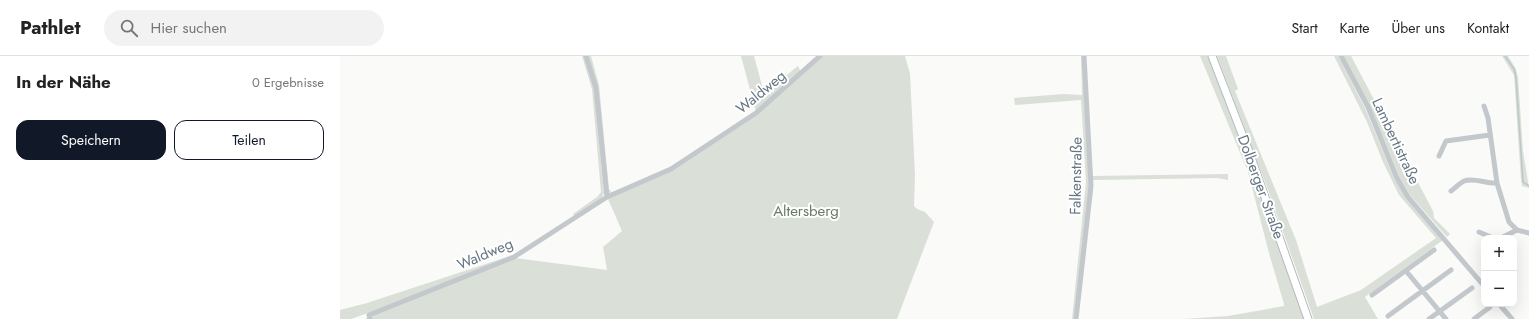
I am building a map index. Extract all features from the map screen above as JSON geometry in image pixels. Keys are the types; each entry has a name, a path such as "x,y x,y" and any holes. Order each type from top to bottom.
{"main road":[{"name":"Dolberger Straße","path":"1212,56 1249,152 1308,319"}],"street":[{"path":"586,56 596,88 607,197"},
{"name":"Waldweg","path":"370,319 368,315 514,257 607,197 671,169 756,113 820,56"},
{"name":"Falkenstraße","path":"1076,319 1091,186 1084,56"},
{"name":"Lambertistraße","path":"1341,56 1368,107 1396,176 1408,197 1481,282"},
{"path":"1484,106 1488,118 1497,183 1509,222 1518,230 1529,233"},
{"path":"1439,156 1446,141 1490,134"},
{"path":"1451,191 1464,181 1470,180 1490,184 1497,183"},
{"path":"1507,235 1518,230"},
{"path":"1479,232 1486,235"},
{"path":"1372,295 1434,250"},
{"path":"1388,316 1451,270"},
{"path":"1406,271 1446,319"},
{"path":"1429,319 1472,288"},
{"path":"1474,319 1490,307"},
{"path":"1502,307 1512,319"}],"green space":[{"path":"582,56 585,56 594,88 604,193 602,198 575,217 573,214 597,197 601,192 592,89"},
{"path":"588,56 591,56 599,85 609,189 611,192 617,191 611,193 608,192 597,88"},
{"name":"Altersberg","path":"741,56 754,56 764,93 798,66 801,72 822,56 905,56 910,74 915,175 914,206 925,212 934,222 897,319 365,319 370,317 368,313 351,319 340,319 340,310 367,303 513,255 515,258 607,270 603,247 622,231 608,199 671,169 756,112"},
{"path":"1081,56 1083,56 1089,187 1074,319 1072,319 1086,182 1081,100 1015,105 1014,98 1064,94 1082,95"},
{"path":"1200,56 1208,56 1238,130 1305,319 1184,319 1228,316 1284,306 1248,172"},
{"path":"1217,56 1226,56 1238,89 1235,91 1296,240 1317,307 1361,290 1436,238 1399,195 1383,162 1367,122 1334,56 1338,56 1365,108 1394,178 1443,240 1365,297 1378,319 1314,319 1267,187"},
{"path":"1343,56 1351,56 1433,211 1434,218 1450,234 1447,237 1410,195 1399,176 1370,107"},
{"path":"1502,56 1508,56 1516,69 1518,77 1523,151 1529,188 1522,186 1521,180 1514,75"},
{"path":"1228,174 1228,180 1217,178 1093,180 1088,231 1093,176"}],"waterway":[{"path":"1505,56 1514,69 1516,78 1523,182 1529,186"}]}
